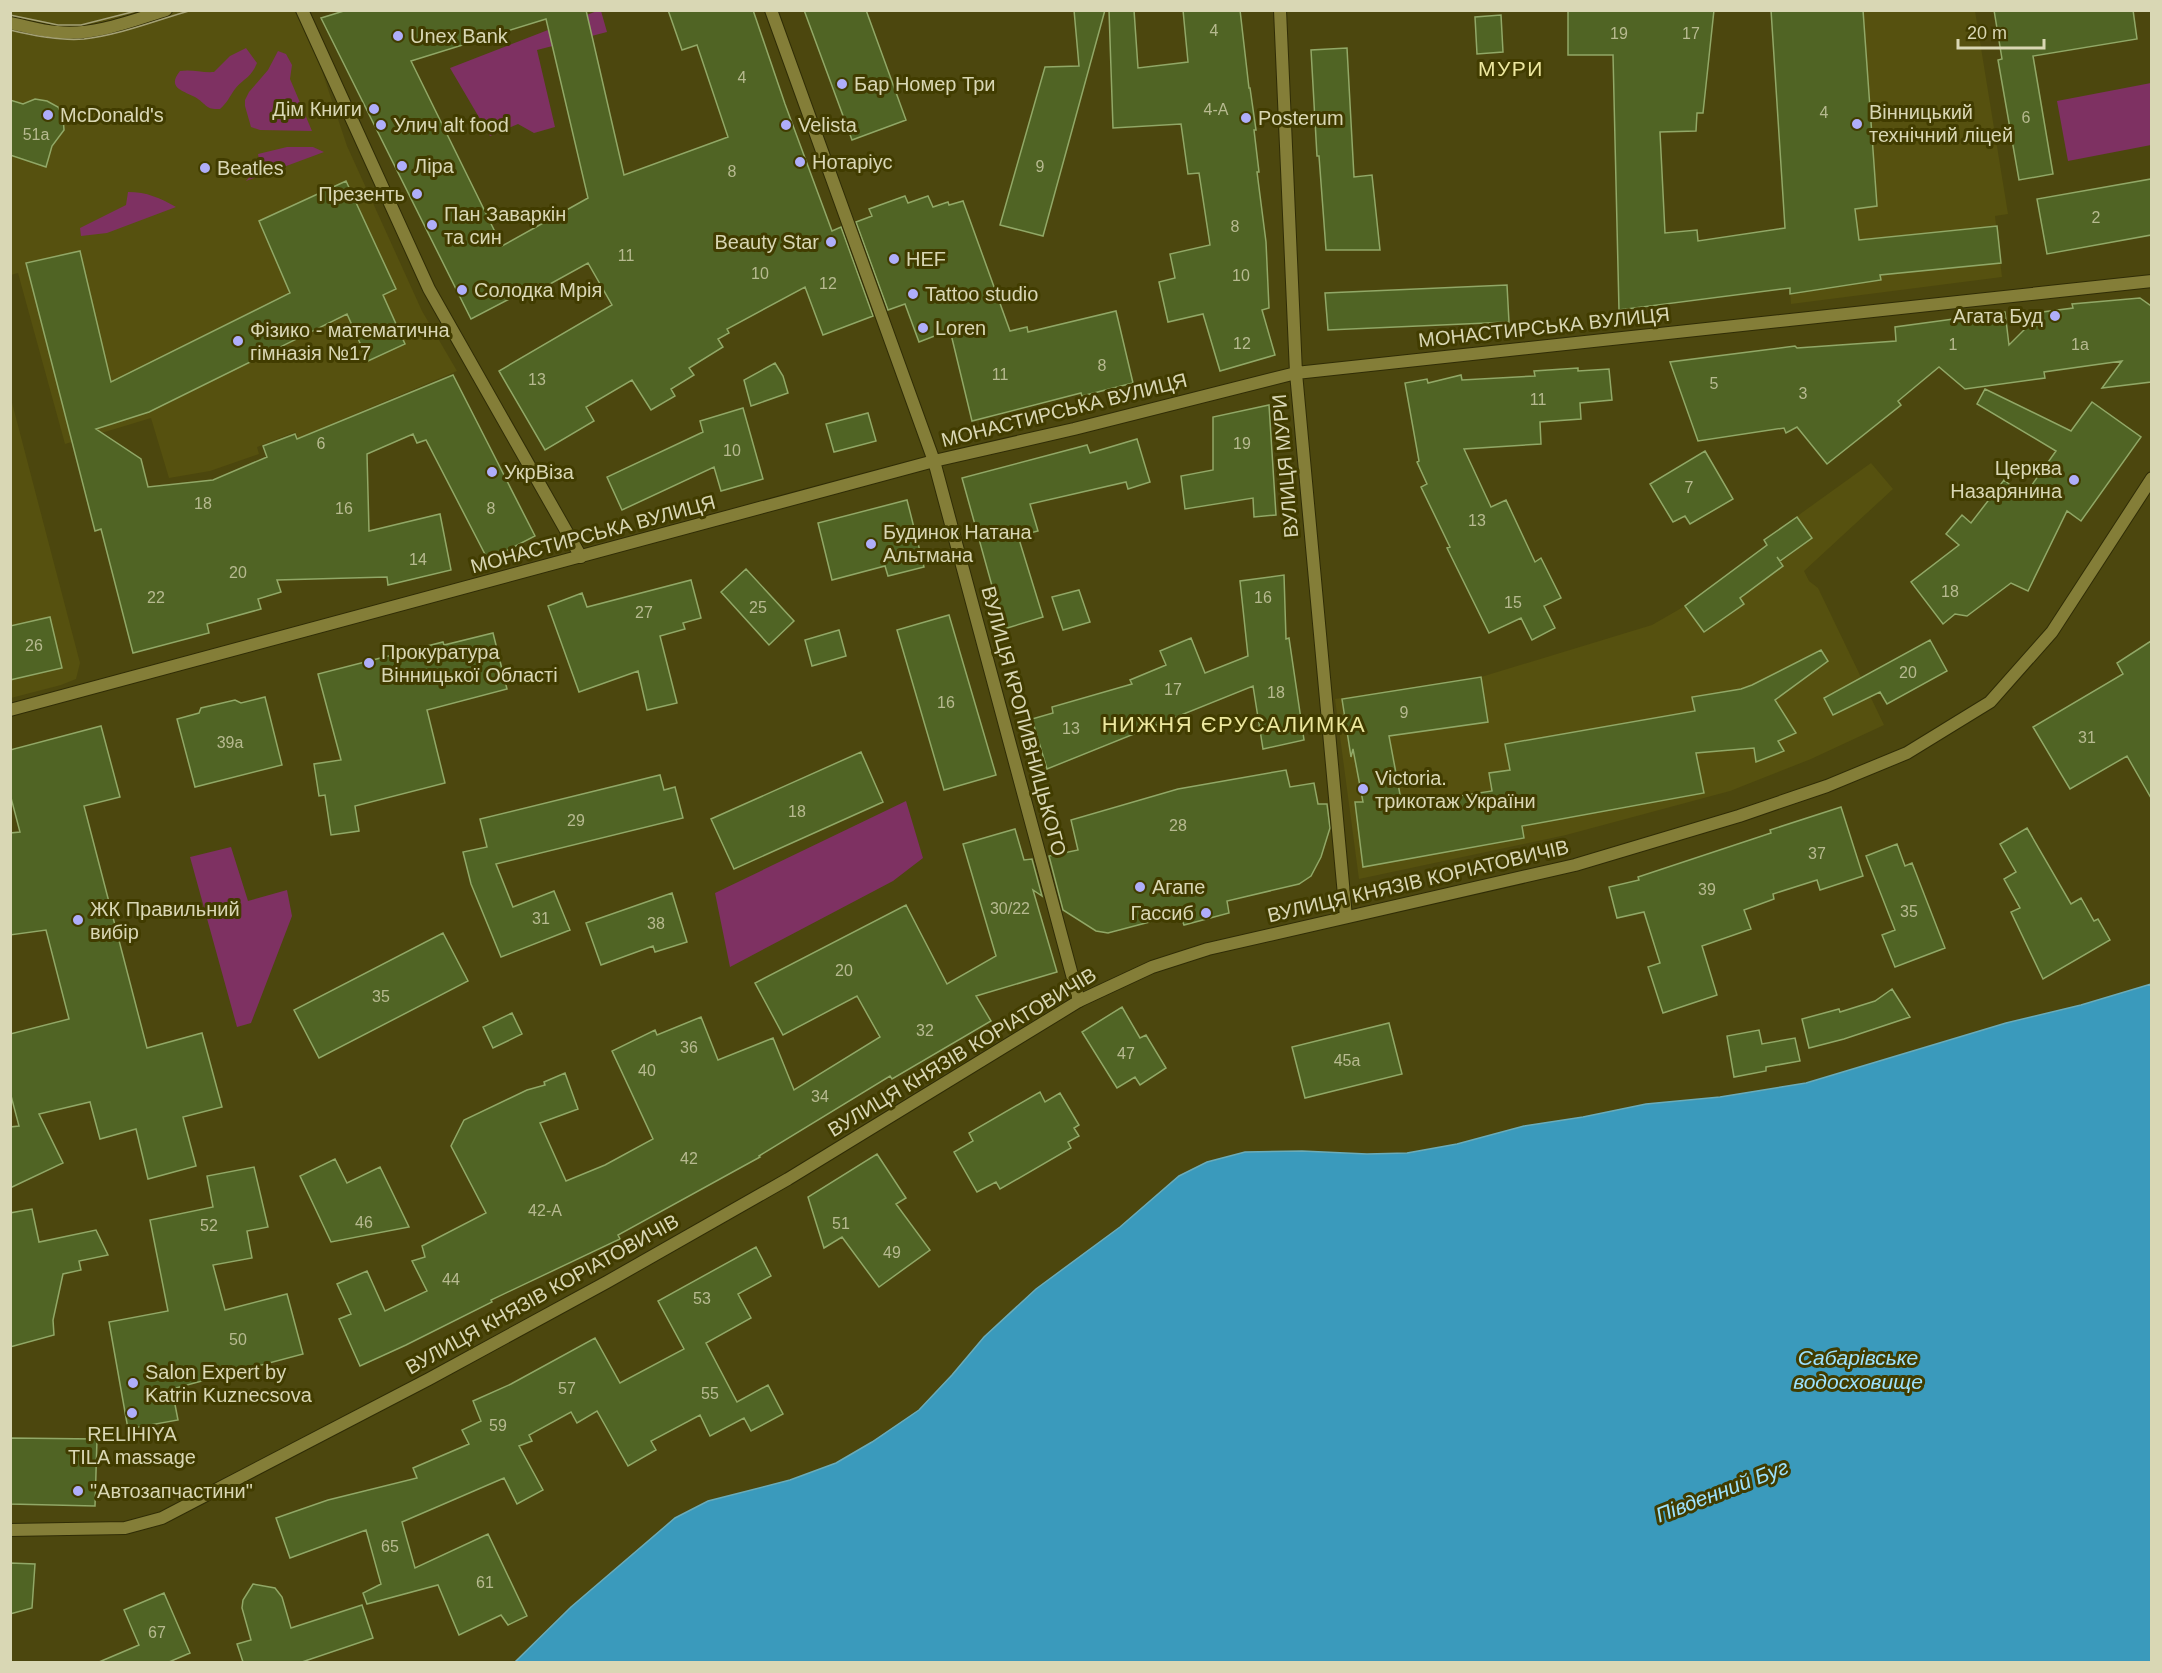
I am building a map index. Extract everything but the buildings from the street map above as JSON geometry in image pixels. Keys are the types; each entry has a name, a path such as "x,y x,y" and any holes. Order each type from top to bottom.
{"street":[{"path":"10,23 57,32 82,32 102,29 166,10"},
{"path":"302,10 429,289 581,557"},
{"name":"ВУЛИЦЯ КРОПИВНИЦЬКОГО","path":"771,10 934,461 1079,1001"},
{"name":"ВУЛИЦЯ МУРИ","path":"1280,10 1296,373 1347,917"},
{"name":"МОНАСТИРСЬКА ВУЛИЦЯ","path":"10,710 934,461 1074,429 1296,373 2151,281"},
{"name":"ВУЛИЦЯ КНЯЗІВ КОРІАТОВИЧІВ","path":"10,1530 125,1528 162,1518 429,1379 607,1282 788,1179 1079,1001 1152,967 1208,949 1575,865 1739,816 1827,786 1907,753 1990,702 2037,650 2052,632 2151,478"}],"shaded area":[{"path":"10,11 302,11 347,146 422,311 457,371 298,438 295,432 257,447 259,454 210,471 169,478 151,418 65,444 18,273 11,275"},
{"path":"601,11 607,32 537,50 555,127 534,133 518,124 490,136 450,68"},
{"path":"1771,11 1975,11 2008,214 1995,216 2002,277 1791,304"},
{"path":"246,48 257,63 220,109 209,107 176,85 176,77 180,71 214,72 230,56"},
{"path":"278,51 286,54 292,65 290,79 312,131 260,130 251,127 245,100 268,70"},
{"path":"2151,83 2151,145 2068,161 2057,101"},
{"path":"287,147 313,147 324,152 246,181 254,172 259,158 258,154"},
{"path":"128,192 153,196 176,207 107,233 81,236 80,228 126,205"},
{"path":"10,395 80,663 76,679 11,698"},
{"path":"1871,463 1893,489 1804,571 1809,581 1818,588 1884,725 1811,759 1730,791 1566,835 1359,879 1335,699 1481,677 1652,625 1685,606 1725,577 1767,545 1764,540"},
{"path":"906,801 923,858 893,881 730,967 715,893"},
{"path":"231,847 248,901 287,890 292,916 251,1023 237,1027 190,857"}],"water":[{"name":"Сабарівське водосховище","path":"2151,984 2151,1662 515,1662 571,1607 675,1518 708,1501 790,1480 836,1463 919,1410 984,1337 1036,1289 1120,1227 1179,1176 1207,1162 1245,1152 1407,1153 1457,1144 1524,1126 1646,1104 1720,1097 1806,1083 2006,1023 2081,1005"}],"tram line":[{"path":"10,15 58,25 81,25 140,10"},
{"path":"10,30 47,38 84,39 125,31 192,10"}],"place":[{"name":"Unex Bank","path":"398,36"},
{"name":"Бар Номер Три","path":"842,84"},
{"name":"Дім Книги","path":"374,109"},
{"name":"McDonald's","path":"48,115"},
{"name":"Posterum","path":"1246,118"},
{"name":"Вінницький технічний ліцей","path":"1857,124"},
{"name":"Улич alt food","path":"381,125"},
{"name":"Velista","path":"786,125"},
{"name":"Нотаріус","path":"800,162"},
{"name":"Ліра","path":"402,166"},
{"name":"Beatles","path":"205,168"},
{"name":"Презенть","path":"417,194"},
{"name":"Пан Заваркін та син","path":"432,225"},
{"name":"Beauty Star","path":"831,242"},
{"name":"HEF","path":"894,259"},
{"name":"Солодка Мрія","path":"462,290"},
{"name":"Tattoo studio","path":"913,294"},
{"name":"Агата Буд","path":"2055,316"},
{"name":"Loren","path":"923,328"},
{"name":"Фізико - математична гімназія №17","path":"238,341"},
{"name":"УкрВіза","path":"492,472"},
{"name":"Церква Назарянина","path":"2074,480"},
{"name":"Будинок Натана Альтмана","path":"871,544"},
{"name":"Прокуратура Вінницької Області","path":"369,663"},
{"name":"Victoria. трикотаж України","path":"1363,789"},
{"name":"Агапе","path":"1140,887"},
{"name":"Гассиб","path":"1206,913"},
{"name":"ЖК Правильний вибір","path":"78,920"},
{"name":"Salon Expert by Katrin Kuznecsova","path":"133,1383"},
{"name":"RELIHIYA TILA massage","path":"132,1413"},
{"name":"\"Автозапчастини\"","path":"78,1491"}],"district":[{"name":"МУРИ","path":"1511,69"},
{"name":"НИЖНЯ ЄРУСАЛИМКА","path":"1234,724"}],"water label":[{"name":"Південний Буг","path":"1722,1491"}]}
